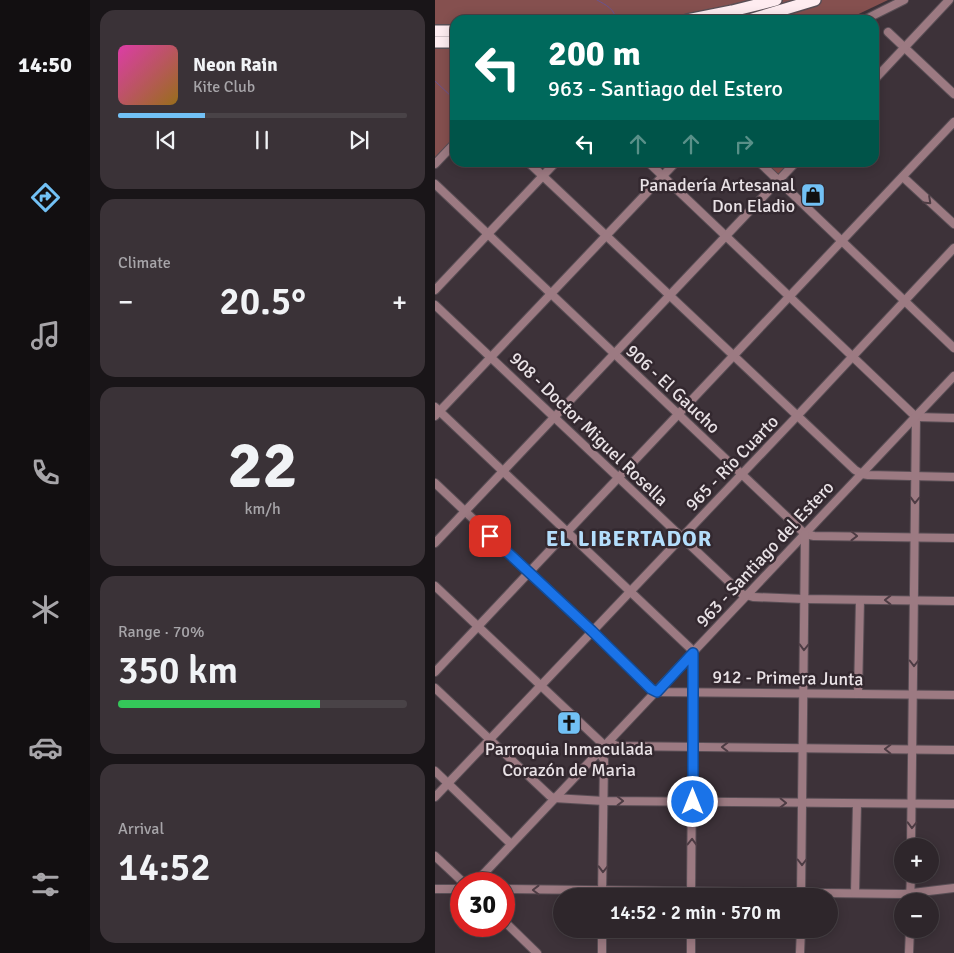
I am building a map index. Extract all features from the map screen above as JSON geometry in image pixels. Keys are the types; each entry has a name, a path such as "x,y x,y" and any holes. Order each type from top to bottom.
{"highway":[{"path":"715,15 775,0"},
{"path":"766,15 815,0"},
{"path":"435,31 450,31"},
{"path":"435,42 450,42"}],"street":[{"path":"874,15 904,0"},
{"path":"879,75 947,1"},
{"path":"888,32 954,94"},
{"path":"435,672 954,122"},
{"path":"435,164 450,148"},
{"path":"533,167 855,470 862,474 954,476"},
{"path":"435,290 551,167"},
{"path":"653,167 916,417 954,418"},
{"path":"671,167 491,358 437,411 631,591 693,653 691,888"},
{"path":"764,167 954,348"},
{"path":"435,543 791,167"},
{"path":"903,177 954,224"},
{"name":"906 - El Gaucho","path":"435,184 805,534"},
{"name":"965 - Río Cuarto","path":"435,797 798,416 954,248"},
{"name":"908 - Doctor Miguel Rosella","path":"435,306 681,538 746,596"},
{"name":"963 - Santiago del Estero","path":"485,872 954,376"},
{"path":"911,838 916,417"},
{"path":"435,483 651,689 657,692"},
{"path":"801,888 805,534 954,538"},
{"path":"435,586 541,686 607,744 617,746 954,750"},
{"path":"746,596 805,599 954,601"},
{"path":"859,694 860,600"},
{"path":"435,688 554,798 693,802 954,804"},
{"name":"912 - Primera Junta","path":"657,692 954,695"},
{"path":"599,752 604,760 603,888"},
{"path":"435,771 511,844"},
{"path":"855,893 857,804"},
{"path":"435,856 452,872"},
{"path":"930,893 954,888"},
{"path":"435,889 450,889"},
{"path":"515,890 553,891"},
{"path":"838,893 894,896"},
{"path":"515,932 537,953"},
{"path":"602,938 602,953"},
{"path":"691,938 691,953"},
{"path":"800,953 801,938"},
{"path":"909,953 910,938"}],"shaded area":[{"path":"435,0 888,0 856,15 450,15 450,143 435,159"},
{"path":"767,167 788,167 778,177"}],"waterway":[{"path":"597,0 612,10 614,15"},
{"path":"435,81 450,95"}],"place":[{"name":"Panadería Artesanal Don Eladio","path":"813,195"},
{"name":"Parroquia Inmaculada Corazón de Maria","path":"569,723"}],"district":[{"name":"EL LIBERTADOR","path":"629,538"}],"route":[{"path":"490,536 651,689 657,692 693,653 693,802"}]}
